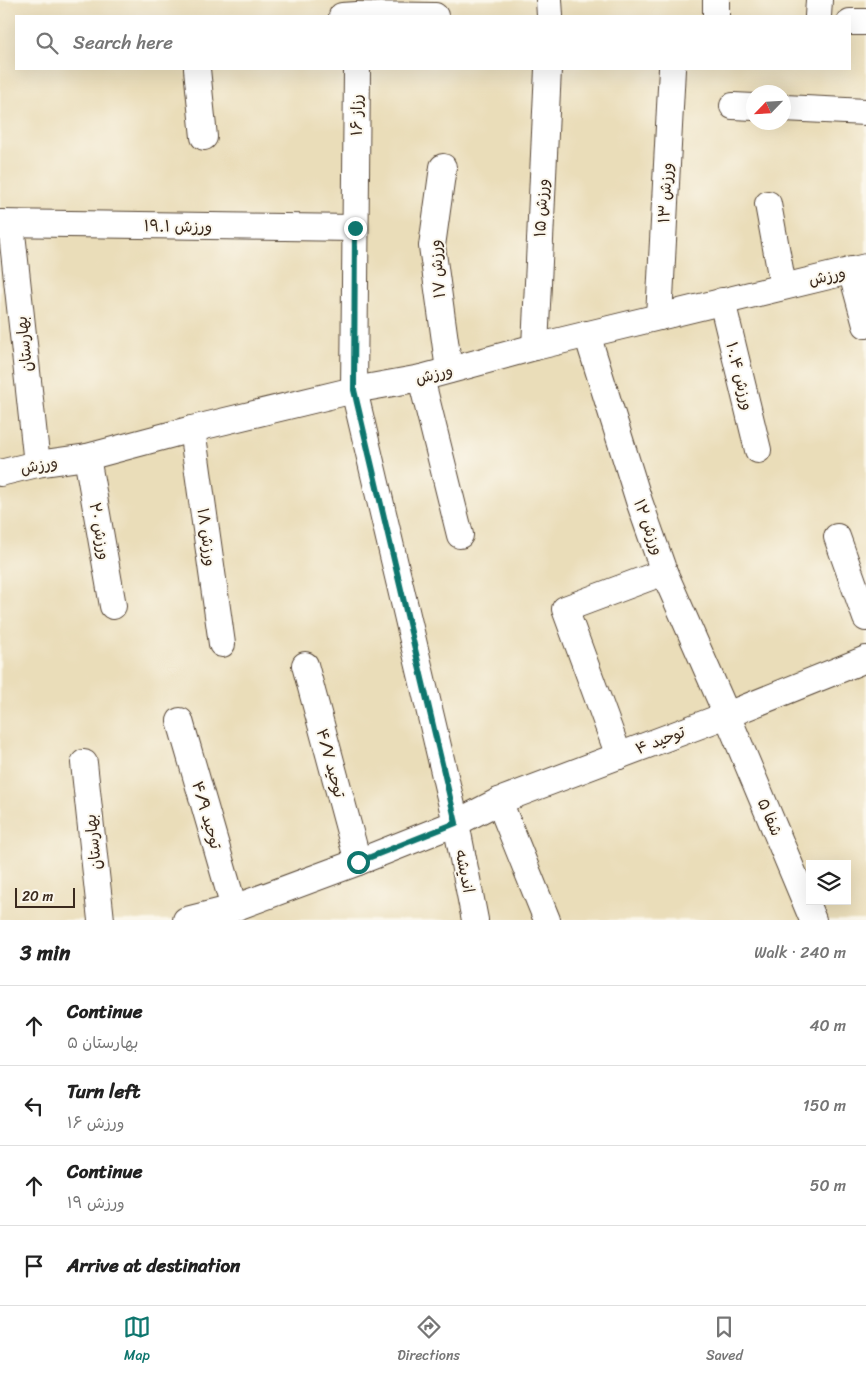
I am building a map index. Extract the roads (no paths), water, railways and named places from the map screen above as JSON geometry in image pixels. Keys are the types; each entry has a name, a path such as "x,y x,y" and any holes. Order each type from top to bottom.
{"street":[{"path":"549,0 550,15"},
{"path":"716,0 716,15"},
{"path":"818,15 819,0"},
{"path":"353,12 414,15"},
{"path":"851,22 866,22"},
{"path":"197,70 204,137"},
{"name":"رزاز ۱۶","path":"354,390 357,70"},
{"name":"ورزش ۱۵","path":"535,347 548,70"},
{"name":"ورزش ۱۳","path":"658,317 672,70"},
{"path":"791,108 866,112"},
{"name":"ورزش ۱۷","path":"443,167 432,246 449,370"},
{"path":"768,204 784,286"},
{"name":"ورزش ۱۹.۱","path":"5,224 355,228"},
{"name":"بهارستان","path":"5,224 37,464"},
{"path":"858,269 866,325"},
{"name":"ورزش","path":"0,473 37,464 86,457 354,390 421,378 587,334 858,269"},
{"name":"ورزش ۱۰.۴","path":"722,302 758,450"},
{"name":"ورزش ۱۲","path":"587,334 639,501 664,572 727,714"},
{"path":"421,378 460,536"},
{"name":"اندیشه","path":"354,390 456,823 475,920"},
{"name":"ورزش ۱۸","path":"192,429 222,644"},
{"name":"ورزش ۲۰","path":"86,457 113,606"},
{"path":"837,537 866,618"},
{"path":"619,756 565,609 664,572"},
{"name":"توحید ۴","path":"186,920 234,908 358,862 456,823 499,801 866,659"},
{"name":"توحید ۴/۷","path":"305,665 358,862"},
{"name":"شفا ۵","path":"727,714 813,920"},
{"name":"توحید ۴/۹","path":"180,721 234,908"},
{"name":"بهارستان","path":"84,763 101,920"},
{"path":"499,801 547,920"}]}
